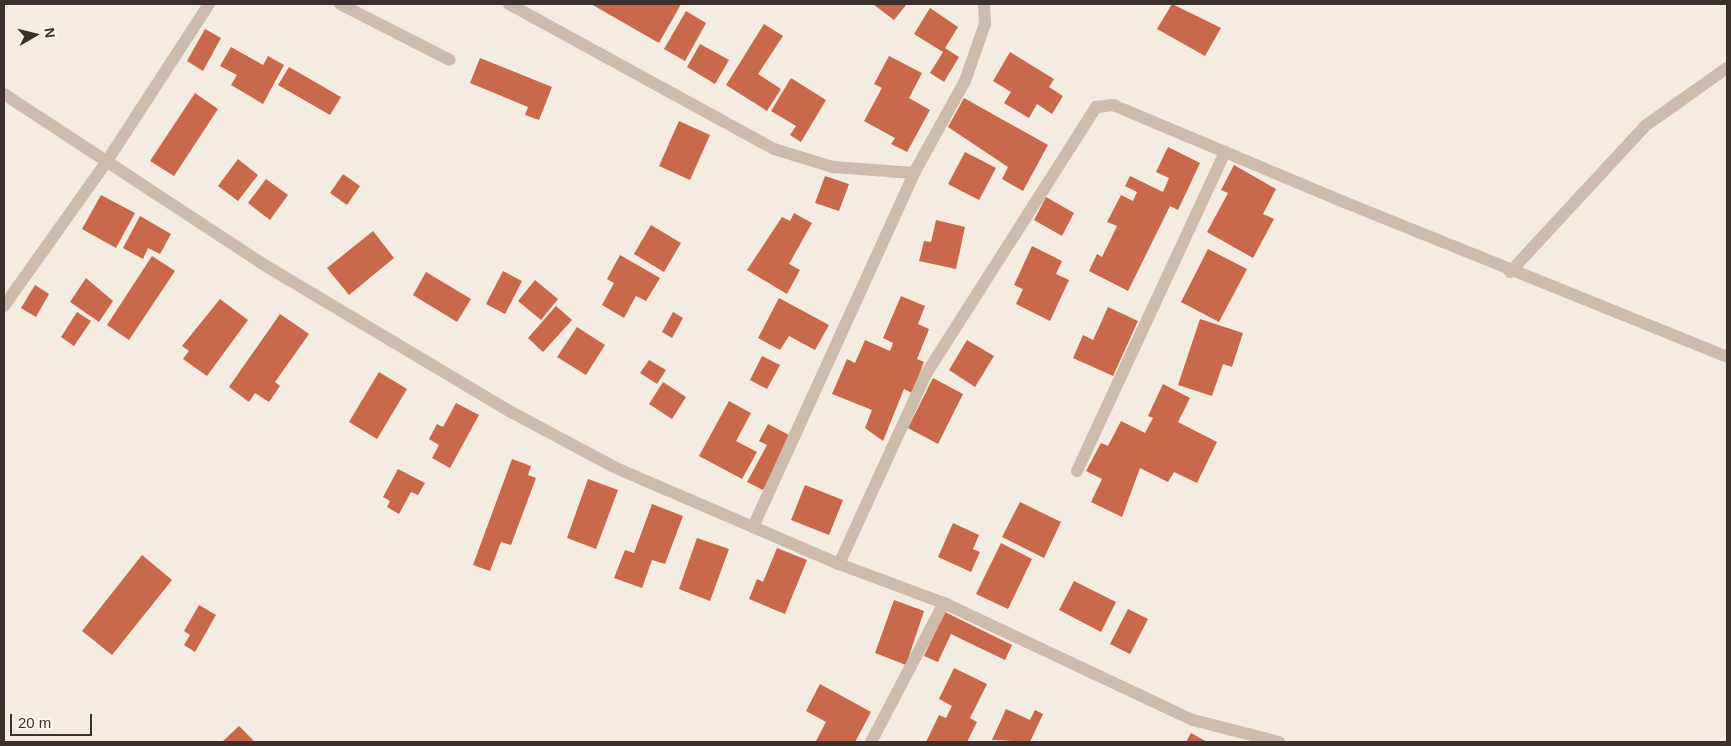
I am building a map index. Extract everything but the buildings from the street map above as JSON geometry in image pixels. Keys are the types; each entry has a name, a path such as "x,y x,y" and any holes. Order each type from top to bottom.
{"street":[{"path":"4,306 107,161 208,4"},
{"path":"340,4 450,60"},
{"path":"509,4 774,149 833,167 914,173"},
{"path":"753,528 914,173 977,53 984,4"},
{"path":"1510,272 1645,126 1727,68"},
{"path":"4,94 261,263 513,413 625,472 839,564 944,603 1193,720 1279,742"},
{"path":"839,564 926,374 1088,114 1096,107 1113,105 1510,272 1727,357"},
{"path":"1077,471 1225,152"},
{"path":"871,742 944,603"}]}
